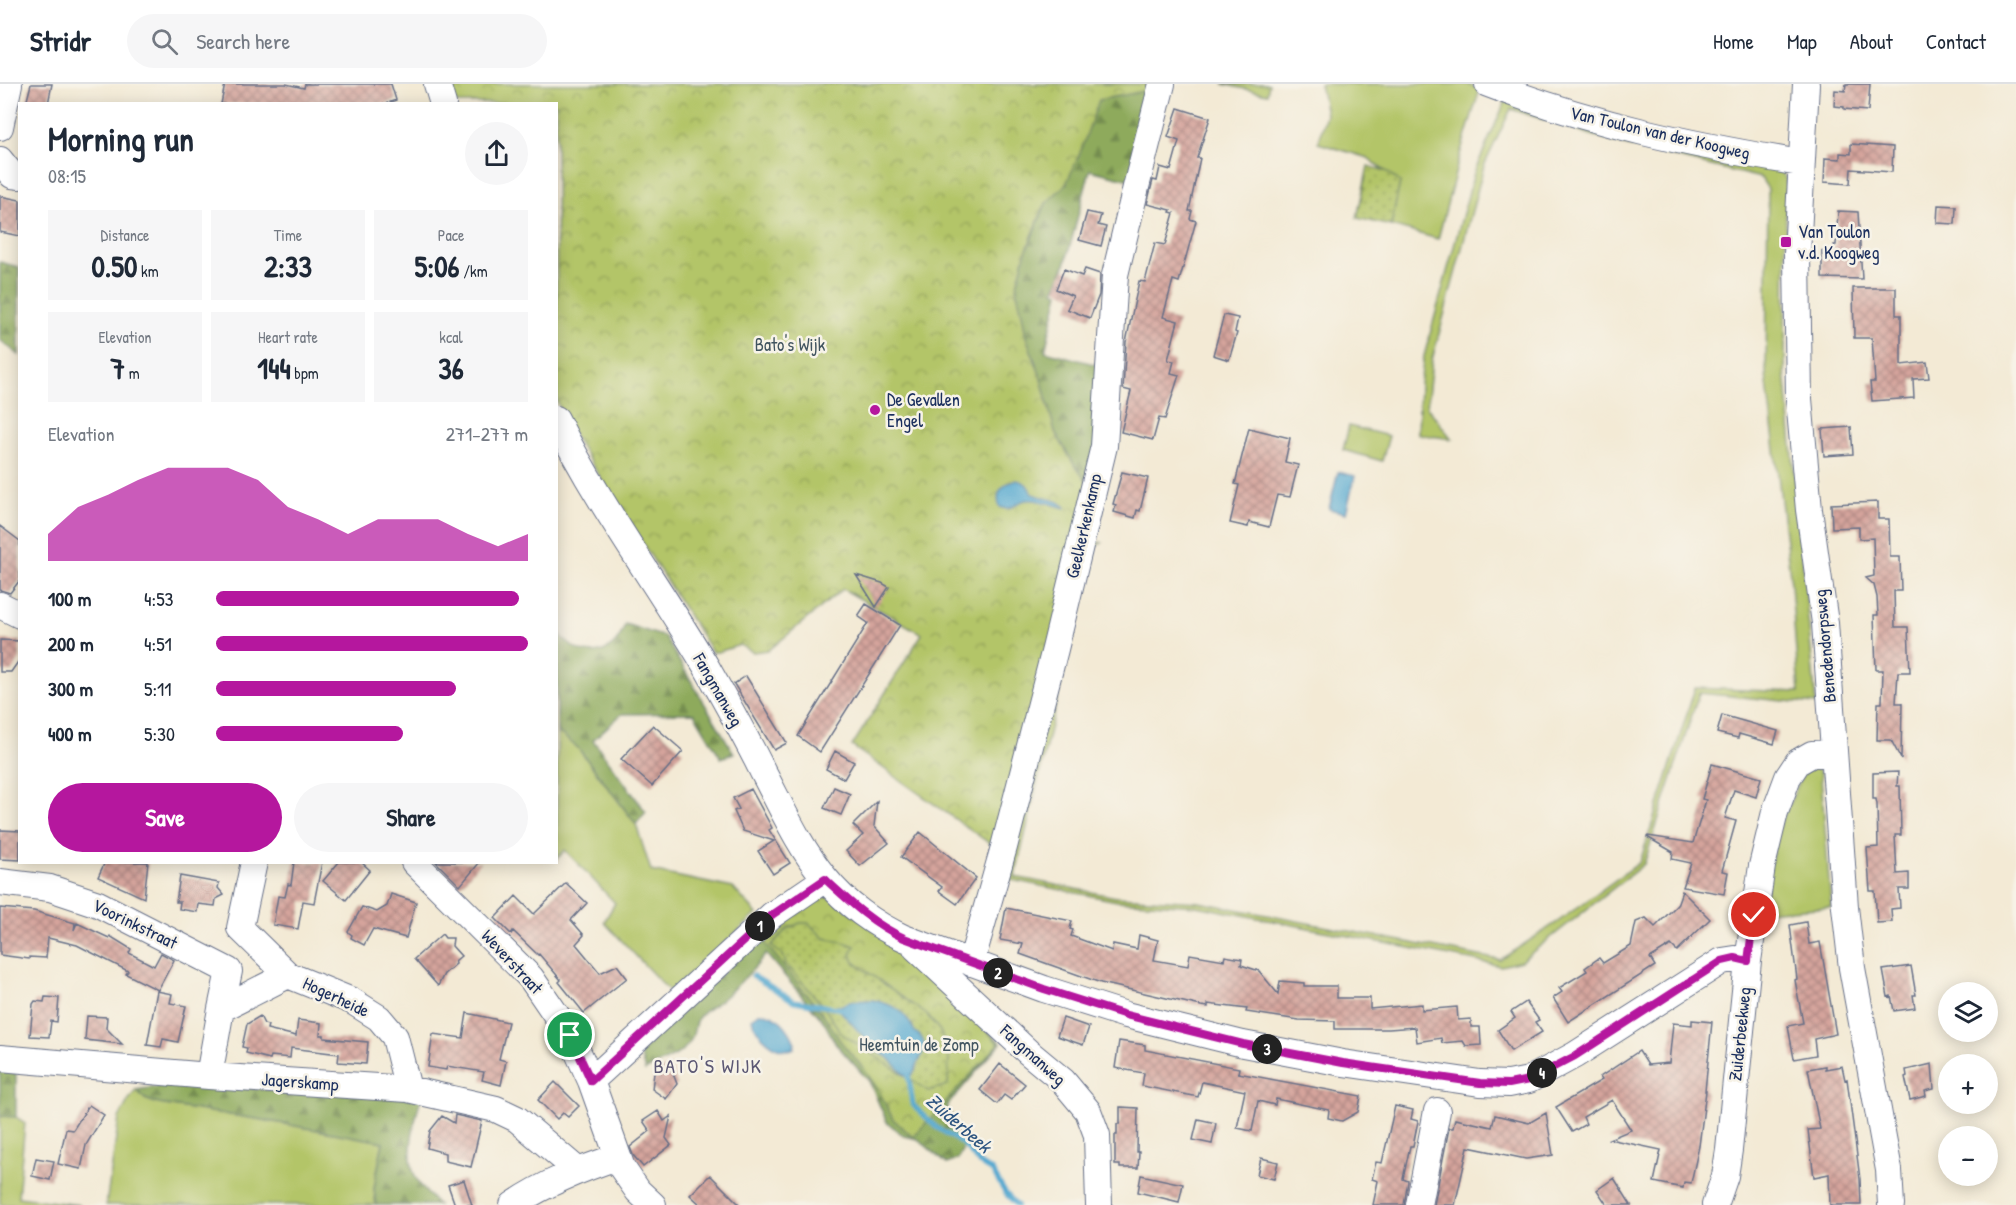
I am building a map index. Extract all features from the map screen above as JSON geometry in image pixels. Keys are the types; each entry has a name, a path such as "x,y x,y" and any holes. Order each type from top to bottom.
{"street":[{"path":"0,128 9,84"},
{"path":"437,84 442,102"},
{"name":"Geelkerkenkamp","path":"971,963 1007,836 1104,446 1116,269 1162,84"},
{"name":"Van Toulon van der Koogweg","path":"1488,84 1535,93 1611,125 1702,146 1800,163"},
{"name":"Benedendorpsweg","path":"1806,84 1800,163 1797,254 1799,399 1809,510 1825,623 1845,907 1852,968 1890,1170 1891,1205"},
{"path":"0,160 12,175 18,176"},
{"name":"Fangmanweg","path":"558,422 706,668 752,748 793,830 825,879 886,930 1044,989 1126,1015 1243,1044 1343,1063 1480,1083 1509,1084 1529,1080 1575,1056 1722,961 1735,958 1748,961"},
{"path":"0,605 18,614"},
{"name":"Zuiderbeekweg","path":"1715,1205 1725,1176 1729,1150 1748,961 1762,866 1775,812 1788,777 1798,762 1812,754 1834,753"},
{"path":"209,1076 221,1009 254,864"},
{"name":"Weverstraat","path":"416,864 531,978 570,1035 591,1081 617,1157 628,1179 653,1205"},
{"path":"591,1081 772,915 825,879"},
{"name":"Voorinkstraat","path":"0,882 50,888 98,904 229,971"},
{"name":"Hogerheide","path":"240,928 288,975 352,1001 379,1018 395,1037 408,1089"},
{"name":"Fangmanweg","path":"904,938 1028,1052 1063,1081 1088,1111 1097,1135 1099,1205"},
{"name":"Hogerheide","path":"221,1009 288,975"},
{"name":"Jagerskamp","path":"0,1058 209,1076 408,1089 496,1108 517,1119 577,1170"},
{"path":"1419,1205 1437,1111"},
{"path":"513,1205 527,1195 577,1170 617,1157"}],"green space":[{"name":"Bato's Wijk","path":"445,84 1156,84 1155,89 1099,100 1066,184 1046,203 1042,211 1025,254 1016,288 1026,337 1040,375 1055,432 1073,463 1091,487 999,850 852,746 922,634 843,589 769,650 753,652 740,645 712,652 568,427 558,404 558,102 452,102"},
{"path":"1101,84 1156,84 1134,181 1090,170 1064,269 1054,291 1059,293 1045,351 1105,367 1091,487 1073,463 1055,432 1040,375 1026,337 1016,289 1025,254 1046,203 1066,184"},
{"path":"1223,84 1269,84 1267,94"},
{"path":"1320,84 1467,84 1480,89 1438,239 1391,226 1399,182 1368,158 1318,143 1326,114"},
{"path":"1506,100 1781,171 1786,179 1785,371 1816,704 1699,693 1644,864 1521,961 1501,966 1197,906 1117,901 1006,879 1091,540 1102,543 1097,545 1085,582 1015,877 1116,897 1199,902 1500,960 1556,923 1640,862 1695,688 1799,692 1791,584 1766,375 1768,189 1761,178 1613,142 1511,109 1484,166 1432,360 1427,407 1452,439 1418,434 1420,384 1424,356 1474,173"},
{"path":"1368,166 1386,171 1400,182 1391,226 1357,218"},
{"path":"0,262 18,267 18,354 0,340"},
{"path":"1349,426 1389,436 1382,461 1343,450"},
{"path":"625,624 665,637 734,753 721,758 694,713 622,714 593,740 646,812 636,824 578,748 558,732 558,630 574,647 584,652 594,653 603,651 620,636"},
{"path":"558,732 578,748 636,824 651,871 733,888 757,914 670,992 604,922 615,903 565,850 558,858"},
{"path":"1814,767 1821,776 1831,907 1761,912 1778,828 1804,772"},
{"name":"Heemtuin de Zomp","path":"825,896 898,949 915,958 1001,1043 946,1107 967,1140 958,1159 947,1164 918,1139 904,1136 887,1122 869,1081 836,1044 824,1022 766,954 732,990 701,1015 696,1022 691,1040 682,1051 645,1071 640,1053 748,948 817,898"},
{"name":"Heemtuin de Zomp","path":"824,897 832,898 899,949 976,1019 999,1044 913,1137 893,1119 879,1091 864,1069 760,937"},
{"path":"800,923 808,923 824,938 855,946 851,955 854,962 927,1015 940,1031 949,1054 948,1085 928,1091 908,1078 915,1070 919,1054 920,1036 914,1032 912,1024 875,1050 889,1058 907,1077 841,1033 824,1007 786,964 783,955 771,946 787,929"},
{"path":"0,1071 16,1073 16,1117 0,1116"},
{"path":"172,1084 421,1098 412,1137 412,1167 420,1184 438,1205 376,1205 374,1188 383,1142 159,1104 145,1099 136,1090"},
{"path":"136,1090 145,1099 159,1104 383,1142 374,1188 376,1205 106,1205 119,1118"},
{"path":"0,1116 16,1117 25,1123 18,1197 80,1205 0,1205"}],"water":[{"path":"1338,472 1355,476 1346,513 1329,509"},
{"path":"1016,480 1026,484 1032,494 1059,502 1066,507 1030,500 1022,501 1011,508 1000,507 999,493 1007,484"},
{"path":"873,1000 902,1012 922,1039 923,1053 914,1072 908,1078 889,1058 875,1050 837,1007 852,1001"},
{"path":"759,1013 771,1015 782,1022 795,1043 794,1048 781,1049 762,1036 752,1018"}],"building":[{"path":"31,84 52,84 48,102 26,102"},
{"path":"225,84 286,84 304,88 305,84 391,84 396,100 390,102 221,102"},
{"path":"1846,84 1870,84 1868,111 1834,106 1835,90 1845,91"},
{"path":"1178,108 1210,118 1197,158 1200,158 1189,211 1192,211 1190,219 1196,221 1179,282 1173,280 1163,317 1178,321 1168,360 1174,361 1171,373 1179,375 1165,419 1159,418 1153,440 1121,432 1131,391 1123,389 1126,342 1139,281 1145,282 1155,243 1165,245 1174,213 1170,212 1171,210 1147,204 1153,180 1157,181 1160,167 1171,170 1179,141 1168,137"},
{"path":"1851,144 1893,147 1892,172 1851,169 1850,184 1824,182 1825,158 1840,159 1840,153 1851,154"},
{"path":"0,196 18,200 18,236 0,232"},
{"path":"1938,205 1956,206 1955,224 1937,223"},
{"path":"1838,211 1858,212 1862,279 1822,278 1822,251 1834,252"},
{"path":"1087,212 1101,215 1098,225 1106,227 1101,246 1079,240"},
{"path":"1064,269 1082,276 1085,269 1100,274 1099,295 1090,318 1067,309 1073,296 1056,289"},
{"path":"1853,288 1896,288 1896,315 1901,315 1901,365 1927,362 1929,378 1913,379 1914,398 1872,401 1870,382 1875,382 1872,338 1854,338"},
{"path":"1224,315 1238,318 1235,332 1237,333 1229,360 1213,355"},
{"path":"1851,427 1853,454 1824,456 1822,429"},
{"path":"1249,428 1290,438 1285,462 1298,465 1290,497 1277,495 1269,527 1249,522 1248,527 1230,523 1239,485 1235,484"},
{"path":"1122,472 1148,478 1140,511 1137,510 1135,518 1114,512 1116,505 1113,504"},
{"path":"1878,502 1878,519 1889,519 1890,557 1900,557 1901,591 1894,591 1895,627 1908,627 1910,672 1898,672 1896,703 1902,703 1901,759 1891,740 1877,740 1878,703 1882,703 1883,670 1876,670 1874,615 1878,615 1877,597 1874,585 1866,578 1874,576 1873,538 1859,539 1859,527 1832,528 1831,504"},
{"path":"0,526 18,540 18,583 10,593 0,590"},
{"path":"856,575 889,587 876,607"},
{"path":"866,604 900,625 820,752 798,736 868,623 858,616"},
{"path":"0,640 18,641 18,662 11,672 0,672"},
{"path":"746,676 787,743 774,750 734,684"},
{"path":"1722,715 1778,731 1774,744 1739,734 1738,738 1717,733"},
{"path":"653,725 683,751 652,786 621,759"},
{"path":"835,751 854,762 844,779 826,769"},
{"path":"1712,764 1761,778 1756,797 1734,790 1725,818 1736,821 1722,871 1728,872 1724,894 1683,887 1691,863 1672,859 1673,852 1647,837 1693,843 1706,800 1702,799"},
{"path":"1898,772 1901,835 1895,835 1897,874 1909,873 1909,889 1899,889 1900,908 1891,909 1892,922 1877,923 1875,891 1870,891 1867,848 1878,847 1877,804 1876,799 1873,799 1873,773"},
{"path":"834,787 850,794 841,815 824,808"},
{"path":"751,789 772,828 769,830 790,863 773,874 758,851 774,841 743,831 734,811 739,809 733,798"},
{"path":"877,801 874,826 889,843 860,866 846,851 863,835 853,825"},
{"path":"0,830 18,831 18,860 0,859"},
{"path":"920,832 976,878 957,904 939,891 942,887 901,857"},
{"path":"104,864 148,864 144,898 98,877"},
{"path":"294,864 322,864 314,903 303,901 298,929 273,925 278,896 285,897 288,884 291,885"},
{"path":"337,864 363,864 370,870 346,900 323,881"},
{"path":"438,864 478,864 460,886"},
{"path":"180,876 219,883 218,888 224,895 216,899 215,906 198,904 197,912 179,909 180,902 176,902"},
{"path":"566,883 587,903 571,920 584,935 576,944 600,973 617,965 627,978 584,1013 539,954 513,931 511,934 495,918 516,896 534,914"},
{"path":"1682,891 1710,919 1677,951 1671,945 1650,958 1655,966 1568,1022 1553,998 1562,992 1559,988 1587,971 1585,968 1599,958 1603,963 1631,946 1636,922 1646,918 1655,927 1677,905"},
{"path":"391,894 416,902 406,938 373,929 364,945 351,938 352,935 348,932 362,907 377,912 387,906"},
{"path":"0,908 34,911 75,923 74,930 77,923 109,938 110,936 131,949 129,953 154,966 161,953 174,960 158,990 126,974 128,971 77,945 48,938 46,958 29,957 29,959 0,955"},
{"path":"1006,908 1072,921 1071,936 1112,951 1113,944 1137,949 1139,935 1158,940 1154,960 1188,966 1190,954 1224,960 1225,956 1242,959 1241,965 1259,971 1278,994 1280,981 1304,983 1304,986 1337,986 1337,998 1370,998 1370,1009 1422,1004 1422,1010 1457,1007 1458,1020 1471,1019 1471,1027 1480,1027 1481,1045 1466,1046 1463,1041 1442,1043 1441,1038 1417,1042 1415,1027 1335,1029 1335,1021 1299,1020 1246,1012 1247,1009 1208,1004 1208,1007 1201,1006 1101,983 1020,954 1023,944 1000,940"},
{"path":"1806,922 1809,944 1820,942 1836,1034 1814,1039 1816,1055 1794,1059 1788,1026 1803,1023 1795,980 1797,979 1790,925"},
{"path":"442,934 445,938 453,938 452,946 461,956 455,961 456,964 444,974 438,986 414,959"},
{"path":"1911,966 1916,995 1913,995 1915,1008 1894,1011 1891,996 1888,997 1883,970"},
{"path":"157,991 172,994 170,1003 186,1006 178,1042 163,1039 161,1047 147,1045"},
{"path":"45,997 59,998 57,1022 51,1021 49,1037 30,1036 33,1004 35,1001 44,1002"},
{"path":"1526,1002 1539,1020 1535,1022 1542,1032 1511,1051 1498,1030 1515,1018 1511,1012"},
{"path":"467,1013 508,1022 499,1059 506,1061 501,1085 482,1080 484,1072 447,1066 446,1070 428,1067 433,1034 463,1038"},
{"path":"87,1016 107,1017 106,1028 122,1044 85,1040"},
{"path":"260,1016 264,1024 268,1025 267,1029 296,1036 298,1020 321,1023 320,1035 324,1035 324,1038 368,1042 366,1064 338,1062 339,1054 291,1048 290,1058 271,1056 270,1059 246,1053 247,1048 242,1047 247,1024"},
{"path":"1063,1018 1089,1027 1083,1045 1057,1036"},
{"path":"1692,1020 1712,1022 1699,1146 1691,1183 1684,1182 1683,1188 1654,1182 1661,1150 1609,1139 1631,1130 1612,1100 1583,1117 1586,1124 1572,1132 1556,1107 1602,1080 1600,1077 1639,1051 1648,1065 1669,1063 1673,1023 1692,1025"},
{"path":"1119,1041 1145,1045 1145,1050 1239,1068 1238,1073 1361,1096 1358,1112 1342,1121 1328,1118 1329,1110 1276,1099 1275,1105 1258,1101 1252,1131 1237,1128 1245,1091 1202,1082 1198,1097 1142,1086 1144,1073 1115,1068"},
{"path":"1000,1064 1025,1084 1011,1100 1004,1095 997,1104 980,1090"},
{"path":"1932,1064 1934,1089 1925,1091 1926,1096 1910,1100 1905,1077 1907,1076 1906,1070"},
{"path":"670,1066 677,1084 666,1099 652,1089 654,1073"},
{"path":"1825,1066 1825,1069 1842,1066 1845,1080 1847,1079 1860,1179 1861,1205 1830,1205 1829,1174 1814,1177 1808,1130 1820,1129 1808,1069"},
{"path":"555,1082 579,1106 568,1117 563,1113 557,1119 538,1100"},
{"path":"89,1105 104,1115 86,1145 81,1169 58,1164 66,1129 73,1130"},
{"path":"1395,1106 1413,1110 1411,1119 1418,1121 1403,1179 1408,1181 1404,1205 1373,1205 1378,1181 1372,1179 1376,1162 1382,1163"},
{"path":"1120,1107 1138,1108 1138,1168 1120,1168 1120,1165 1115,1165 1115,1135 1117,1135 1117,1124 1120,1124"},
{"path":"658,1111 664,1121 671,1116 666,1138 671,1145 643,1167 633,1155 630,1147 650,1131 643,1121"},
{"path":"1546,1113 1553,1155 1526,1159 1468,1147 1455,1205 1434,1205 1449,1128 1453,1128 1455,1119 1492,1127 1495,1115 1529,1123"},
{"path":"455,1115 482,1121 471,1167 445,1161 445,1153 427,1148 430,1131 442,1116 454,1123"},
{"path":"1198,1119 1216,1123 1212,1144 1193,1140"},
{"path":"36,1158 54,1161 50,1180 32,1176"},
{"path":"1261,1158 1278,1162 1274,1179 1257,1175"},
{"path":"710,1175 740,1205 701,1205 690,1195"},
{"path":"1141,1175 1183,1184 1179,1202 1138,1192"},
{"path":"1614,1178 1631,1205 1607,1205 1597,1190"},
{"path":"464,1180 472,1205 455,1205 448,1185"}],"waterway":[{"name":"Zuiderbeek","path":"753,976 794,1001 842,1009"},
{"name":"Zuiderbeek","path":"908,1073 913,1105 936,1127 963,1144 979,1163 992,1171 1006,1194 1017,1205"}],"place":[{"name":"Van Toulon v.d. Koogweg","path":"1786,242"},
{"name":"De Gevallen Engel","path":"875,410"}],"district":[{"name":"BATO'S WIJK","path":"708,1066"}],"route":[{"path":"570,1035 591,1081 772,915 825,879 886,930 1044,989 1126,1015 1243,1044 1343,1063 1480,1083 1509,1084 1529,1080 1575,1056 1722,961 1735,958 1748,961 1754,915"}]}
